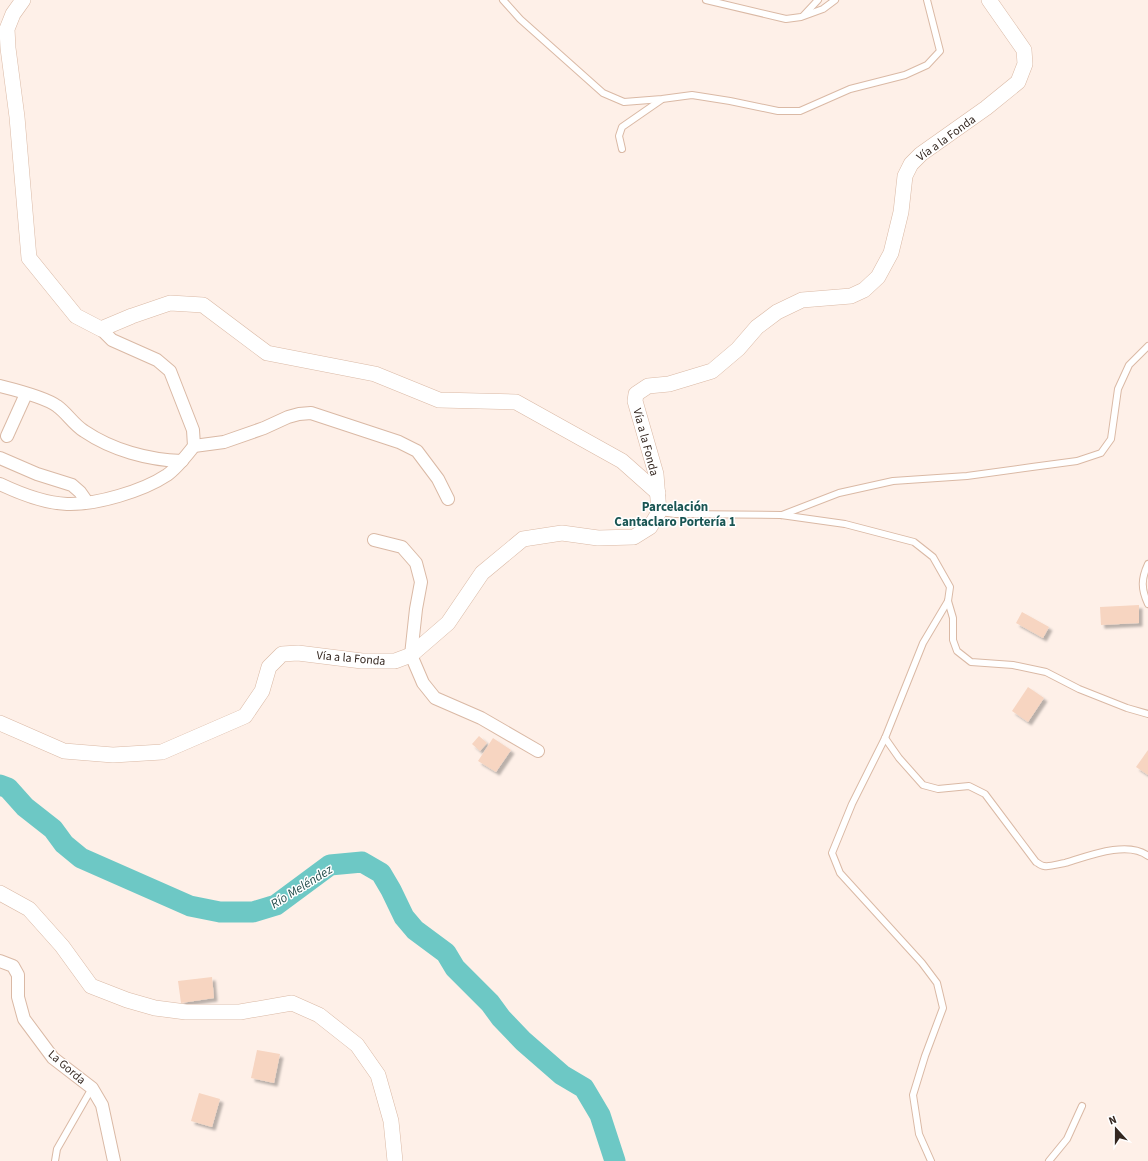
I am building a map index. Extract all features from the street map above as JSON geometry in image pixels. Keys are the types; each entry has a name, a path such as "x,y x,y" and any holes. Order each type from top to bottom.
{"street":[{"path":"23,0 4,27 17,117 29,258 76,316 101,329 112,340 156,360 170,371 193,430 194,446"},
{"name":"Vía a la Fonda","path":"0,723 64,751 113,755 162,752 245,716 262,691 269,667 282,654 298,653 362,661 395,661 411,655 448,623 482,573 523,539 562,532 598,538 634,536 650,527 660,512 656,474 635,401 636,394 648,386 669,384 712,371 738,350 757,327 777,312 802,300 851,296 864,290 878,277 891,253 901,212 905,176 911,164 921,154 986,108 1018,82 1025,64 1024,50 989,0"},
{"path":"101,329 132,316 170,303 203,305 267,353 376,374 439,400 516,402 622,461 658,493"},
{"path":"0,386 46,400 58,406 84,431 103,442 133,453 165,460 182,460"},
{"path":"7,436 26,394"},
{"path":"0,484 19,493 43,501 68,504 126,494 147,486 167,475 194,446 224,442 264,428 294,415 311,413 399,442 417,451 438,479 448,499"},
{"path":"0,458 37,474 72,485 80,492 86,502"},
{"path":"374,540 402,547 416,563 421,582 416,609 411,655 422,683 435,698 481,718 538,751"},
{"path":"0,893 29,909 62,946 91,986 127,1000 155,1008 186,1012 240,1012 292,1003 319,1015 357,1045 378,1075 391,1121 395,1161"},
{"name":"La Gorda","path":"0,961 13,966 18,975 18,997 24,1019 53,1058 92,1088 102,1105 114,1161"}],"lane":[{"path":"503,0 520,19 603,93 624,102 692,95 778,111 800,111 850,89 905,75 927,65 940,51 927,0"},
{"path":"706,0 786,19 801,17 823,9 835,0"},
{"path":"801,17 818,0"},
{"path":"622,149 619,136 622,127 662,99"},
{"path":"781,515 839,493 892,482 967,476 1032,468 1077,461 1101,453 1111,440 1118,389 1129,365 1148,346"},
{"path":"660,512 682,514 781,515 845,524 914,542 934,557 950,587 948,601 923,643 885,738 852,804 832,853 840,873 922,963 937,983 944,1008 925,1056 913,1095 919,1134 931,1161"},
{"path":"1148,564 1143,575 1142,587 1148,604"},
{"path":"948,601 953,618 953,640 955,646 957,651 971,662 1013,665 1046,672 1079,689 1127,708 1148,714"},
{"path":"885,738 899,758 923,785 938,789 969,786 985,794 1036,862 1042,866 1051,866 1123,848 1136,850 1148,856"},
{"path":"55,1161 57,1149 92,1088"},
{"path":"1049,1161 1066,1139 1082,1106"}],"building":[{"path":"1139,605 1139,623 1101,625 1100,607"},
{"path":"1022,612 1049,627 1043,638 1016,623"},
{"path":"1028,687 1044,698 1028,722 1012,711"},
{"path":"479,736 487,743 480,751 472,744"},
{"path":"493,738 511,750 496,772 478,761"},
{"path":"1148,750 1148,775 1136,767"},
{"path":"212,977 214,998 181,1003 178,981"},
{"path":"257,1050 280,1054 274,1083 251,1078"},
{"path":"199,1093 220,1099 212,1127 191,1121"}],"waterway":[{"name":"Río Meléndez","path":"0,785 8,788 25,807 53,829 64,844 81,858 190,906 220,912 253,912 276,905 330,865 362,862 381,873 404,917 415,930 446,953 455,968 490,1003 501,1018 523,1041 562,1075 584,1088 600,1115 615,1161"}],"district":[{"name":"Parcelación Cantaclaro Portería 1","path":"675,514"}]}
